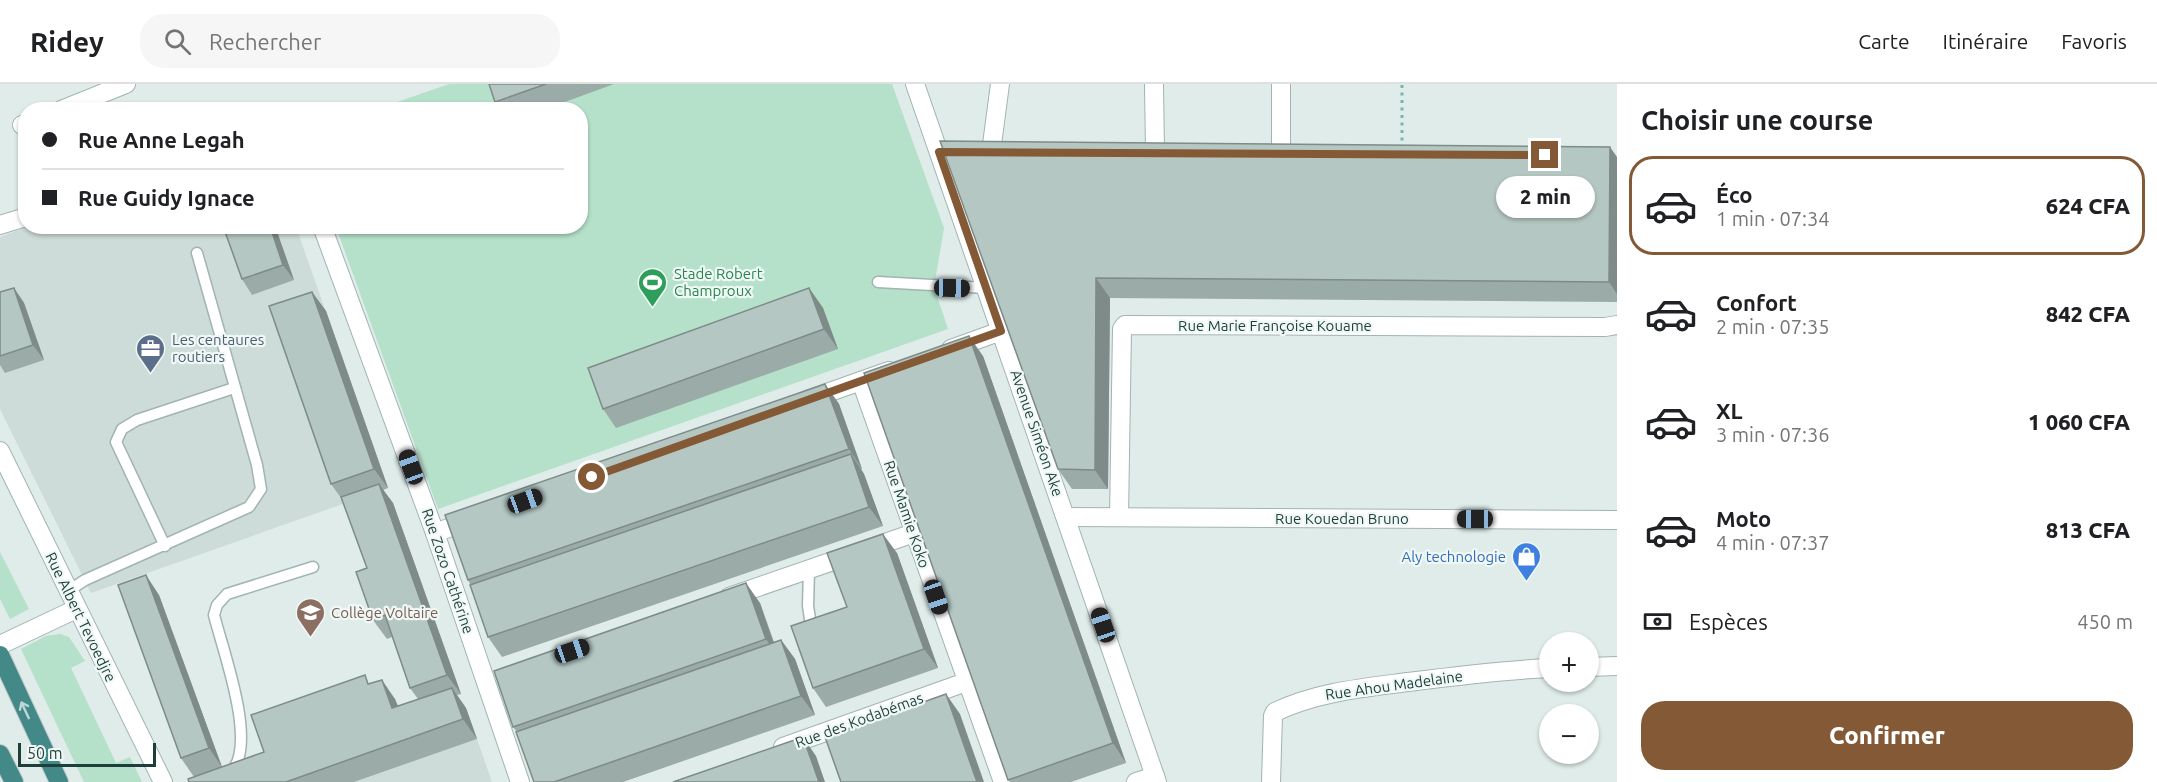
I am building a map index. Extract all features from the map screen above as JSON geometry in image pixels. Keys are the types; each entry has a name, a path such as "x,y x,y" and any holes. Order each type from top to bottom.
{"highway":[{"path":"1,654 59,782"},
{"path":"0,754 14,782"}],"street":[{"name":"Avenue Siméon Ake","path":"915,84 1156,779"},
{"path":"992,152 1000,84"},
{"path":"1154,84 1155,153"},
{"path":"1281,84 1281,154"},
{"path":"79,102 116,86"},
{"path":"939,152 1015,153"},
{"path":"1132,153 1178,153"},
{"path":"1258,154 1303,154"},
{"path":"0,225 18,219"},
{"name":"Rue Zozo Cathérine","path":"325,234 435,533 492,679 520,782"},
{"name":"Rue Marie Françoise Kouame","path":"1119,517 1122,329 1125,325 1605,327 1617,325"},
{"path":"936,354 1001,331"},
{"path":"794,405 904,366"},
{"name":"Rue Mamie Koko","path":"861,381 1003,782"},
{"name":"Rue Albert Tevoedjre","path":"0,451 163,782"},
{"path":"435,533 491,513"},
{"name":"Rue Kouedan Bruno","path":"1066,518 1617,520"},
{"path":"708,604 914,533"},
{"path":"1,654 76,609"},
{"path":"1599,667 1617,666"},
{"name":"Rue Ahou Madelaine","path":"1271,782 1273,716 1275,712 1294,703 1337,691 1496,670 1539,668"},
{"name":"Rue des Kodabémas","path":"764,754 966,682"},
{"path":"1136,782 1156,779"}],"lane":[{"path":"68,591 85,580 249,507 261,489 197,253"},
{"path":"878,282 986,288"},
{"path":"165,546 116,442 122,429 137,420 234,388"},
{"path":"223,774 234,770 240,759 242,726 214,615 217,605 226,594 313,567"},
{"path":"808,569 808,606 812,632"}],"path":[{"path":"1402,84 1402,154"}],"shaded area":[{"path":"18,230 18,234 298,234 388,488 91,593 0,409 0,237"},
{"path":"477,739 492,782 354,782"}],"green space":[{"name":"Stade Robert Champroux","path":"449,84 892,84 944,228 934,287 948,329 438,509 339,234 588,234 588,102 397,102"},
{"path":"0,552 29,609 10,619 0,599"},
{"path":"60,634 69,637 85,661 71,668 116,763 130,757 142,782 84,782 21,649 46,636"}],"building":[{"path":"489,84 546,84 495,102"},
{"path":"940,141 1610,147 1609,282 1096,278 1095,470 1058,469"},
{"path":"226,234 273,234 283,265 242,279"},
{"path":"14,288 33,345 0,356 0,292"},
{"path":"809,288 824,329 603,409 588,368"},
{"path":"312,292 374,469 331,484 269,306"},
{"path":"969,336 1113,743 1008,780 864,373"},
{"path":"825,384 849,449 468,580 445,515"},
{"path":"851,454 869,507 488,637 470,585"},
{"path":"379,484 447,675 410,688 385,615 373,620 356,572 367,568 341,497"},
{"path":"883,534 924,649 813,688 791,626 847,607 827,553"},
{"path":"146,575 209,748 181,758 118,585"},
{"path":"746,583 766,639 513,727 494,671"},
{"path":"781,640 801,696 554,782 534,782 516,732"},
{"path":"365,675 368,684 382,680 392,708 452,688 463,719 286,782 189,782 188,779 264,752 251,715"},
{"path":"946,694 977,782 841,782 825,737"},
{"path":"803,737 819,782 673,782"}],"place":[{"name":"Stade Robert Champroux","path":"653,308"},
{"name":"Les centaures routiers","path":"151,374"},
{"name":"Aly technologie","path":"1527,582"},
{"name":"Collège Voltaire","path":"310,638"}],"route":[{"path":"592,477 1001,331 939,152 1545,155"}]}
